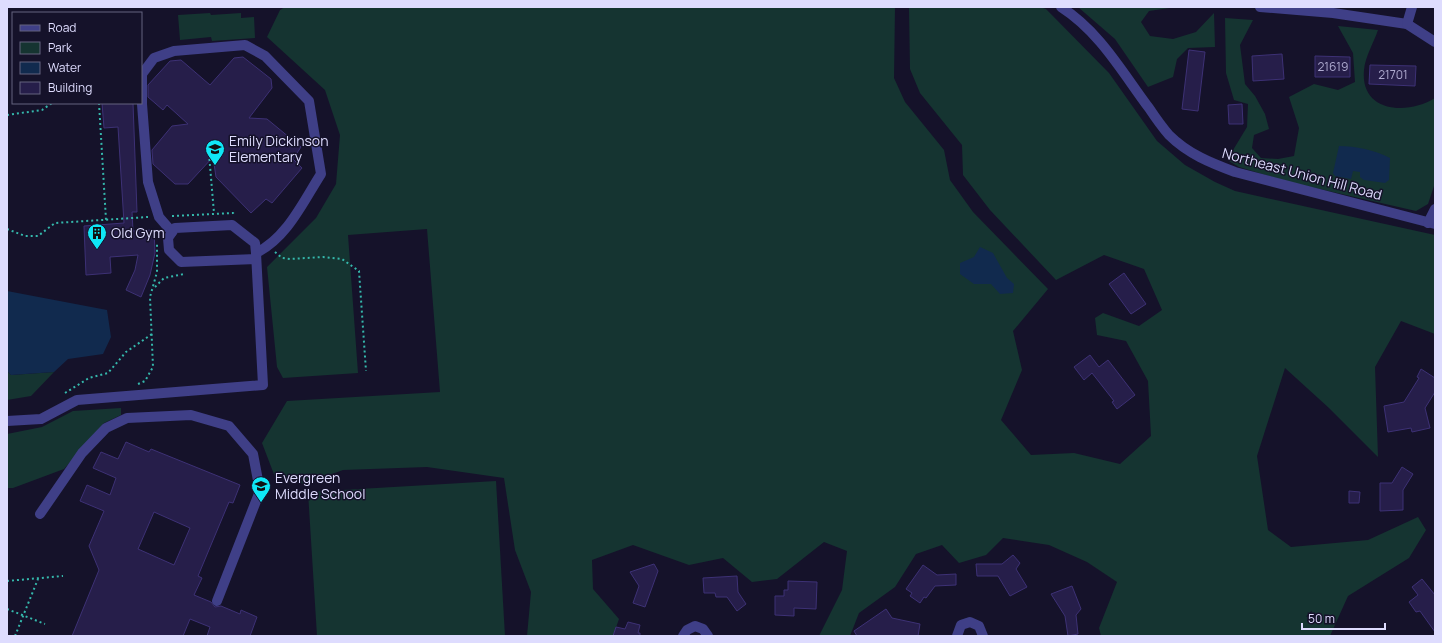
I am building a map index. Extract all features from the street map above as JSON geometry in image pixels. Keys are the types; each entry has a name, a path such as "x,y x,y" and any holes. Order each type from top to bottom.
{"street":[{"name":"Northeast Union Hill Road","path":"1061,7 1089,29 1116,61 1168,134 1186,149 1205,161 1235,172 1432,223"},
{"path":"1260,7 1333,13 1407,24 1432,39"},
{"path":"1407,24 1412,7"},
{"path":"7,421 41,419 77,400 263,385 256,256 255,243 232,225 175,228 168,238 168,250 181,262 256,256 284,231 321,174 309,101 265,56 245,45 174,51 154,58 142,74 142,104 148,182 159,217 172,232"},
{"path":"1432,223 1435,209"},
{"path":"40,514 82,453 106,428 127,418 192,415 229,426 253,454 260,491 217,601"},
{"path":"957,636 962,625 970,622 979,626 983,636"},
{"path":"683,636 687,630 695,626 703,629 708,636"}],"path":[{"path":"7,115 42,110 51,104"},
{"path":"99,104 106,220"},
{"path":"209,154 214,213"},
{"path":"131,395 130,386 145,380 154,367 150,297 154,288 157,272 157,242"},
{"path":"154,288 164,278 187,273"},
{"path":"62,395 89,378 108,373 126,352 152,334"},
{"path":"7,581 63,576"},
{"path":"15,636 38,579"},
{"path":"7,609 45,624"}],"green space":[{"path":"285,7 895,7 894,78 905,102 944,150 950,180 973,212 1048,289 1013,331 1022,370 1001,420 1031,455 1074,453 1120,464 1151,436 1148,381 1126,341 1097,335 1095,318 1103,313 1139,326 1162,310 1144,269 1104,255 1056,280 990,210 963,175 962,145 920,93 910,69 909,7 1040,7 1046,9 1109,73 1157,141 1185,165 1215,182 1235,191 1435,235 1435,334 1401,321 1375,367 1378,457 1329,408 1285,368 1257,456 1268,530 1291,547 1368,540 1418,517 1426,530 1409,558 1348,596 1330,636 1101,636 1099,628 1117,582 1087,562 1049,545 1003,538 986,555 959,563 942,545 916,554 895,587 859,613 850,636 819,636 842,590 847,551 824,542 777,579 752,582 723,558 689,565 633,545 592,560 593,589 619,619 613,636 527,636 531,592 515,550 504,478 427,467 343,470 304,484 275,477 262,443 287,401 440,392 427,229 348,235 358,373 283,378 277,367 267,267 316,218 336,184 340,135 325,90 267,37 280,10"},
{"path":"1078,7 1176,7 1149,11 1141,22 1150,36 1173,39 1196,32 1214,13 1215,47 1188,48 1177,59 1173,77 1148,87 1115,39"},
{"path":"210,13 211,15 241,13 241,18 254,17 255,38 212,41 211,37 180,40 178,15"},
{"path":"1225,18 1253,20 1240,45 1245,84 1255,96 1265,114 1269,129 1254,135 1252,148 1261,158 1278,159 1294,156 1299,128 1289,97 1314,84 1338,90 1355,82 1353,53 1338,26 1378,30 1364,70 1365,84 1370,95 1378,102 1388,106 1400,108 1412,107 1435,98 1435,183 1428,204 1416,211 1289,182 1239,167 1227,160 1247,127 1248,104 1234,100 1226,73"},
{"path":"7,371 11,375 54,372 31,396 7,400"},
{"path":"121,408 121,415 104,423 64,469 13,488 7,488 7,434 42,427 73,411"},
{"path":"496,481 505,636 317,636 308,492"}],"water":[{"path":"1339,146 1365,149 1390,158 1389,180 1385,183 1364,180 1360,177 1360,172 1353,171 1351,179 1335,176 1333,173"},
{"path":"980,247 993,253 1007,278 1014,284 1013,293 1000,294 991,284 974,284 960,274 960,263 974,257"},
{"path":"7,291 107,310 111,337 103,354 68,359 54,372 11,375 7,371"}],"building":[{"path":"1189,50 1205,52 1198,111 1182,109"},
{"path":"1282,54 1284,79 1253,81 1252,56"},
{"path":"1315,56 1350,57 1350,77 1315,77"},
{"path":"243,57 271,79 272,88 249,118 267,119 301,147 293,159 302,168 272,203 266,199 251,213 216,177 213,157 188,184 175,184 153,164 152,150 172,126 188,124 167,105 163,110 148,97 148,85 170,61 181,60 210,85 234,58"},
{"path":"1370,65 1416,66 1415,86 1369,84"},
{"path":"102,104 133,104 137,212 132,212 133,231 154,230 155,253 150,275 141,297 126,290 135,270 138,255 110,257 111,273 86,275 84,226 124,223 118,127 104,128"},
{"path":"1242,104 1243,124 1229,124 1228,105"},
{"path":"1124,273 1146,304 1131,314 1109,284"},
{"path":"1090,355 1099,367 1108,360 1135,395 1117,409 1112,402 1114,401 1092,373 1084,380 1074,367"},
{"path":"1421,369 1435,378 1435,392 1425,408 1430,428 1412,432 1411,428 1388,432 1384,406 1404,402 1419,378 1417,377"},
{"path":"126,442 149,452 151,449 240,485 233,503 229,502 198,576 202,578 194,595 211,602 215,607 221,606 240,614 241,610 257,617 250,636 207,636 210,627 190,619 183,636 72,636 99,570 89,546 104,511 80,501 87,485 110,495 116,478 93,468 101,452 118,459","holes":["154,512 190,528 174,565 138,549"]},
{"path":"1402,467 1413,474 1403,490 1403,510 1380,511 1380,483 1392,483"},
{"path":"1349,491 1360,492 1359,503 1349,503"},
{"path":"1013,555 1020,563 1016,569 1027,587 1010,596 998,576 977,576 976,564 1002,564"},
{"path":"654,564 658,571 645,607 633,603 639,586 630,572"},
{"path":"923,565 937,575 956,574 956,585 935,586 920,603 910,596 912,593 906,589"},
{"path":"737,576 738,592 746,604 737,611 727,597 716,597 715,593 704,593 703,578"},
{"path":"1422,579 1435,595 1435,632 1420,611 1416,612 1409,602 1418,595 1412,587"},
{"path":"788,581 817,582 816,609 794,608 794,616 775,615 775,596 784,596 784,590 788,590"},
{"path":"1072,586 1081,609 1076,615 1078,634 1068,636 1065,616 1051,594"},
{"path":"886,609 892,618 920,624 918,636 857,636 854,631"},
{"path":"628,622 640,625 638,633 640,633 640,636 613,636 616,627 625,629"}],"place":[{"name":"Emily Dickinson Elementary","path":"215,166"},
{"name":"Old Gym","path":"97,250"},
{"name":"Evergreen Middle School","path":"261,503"}]}
